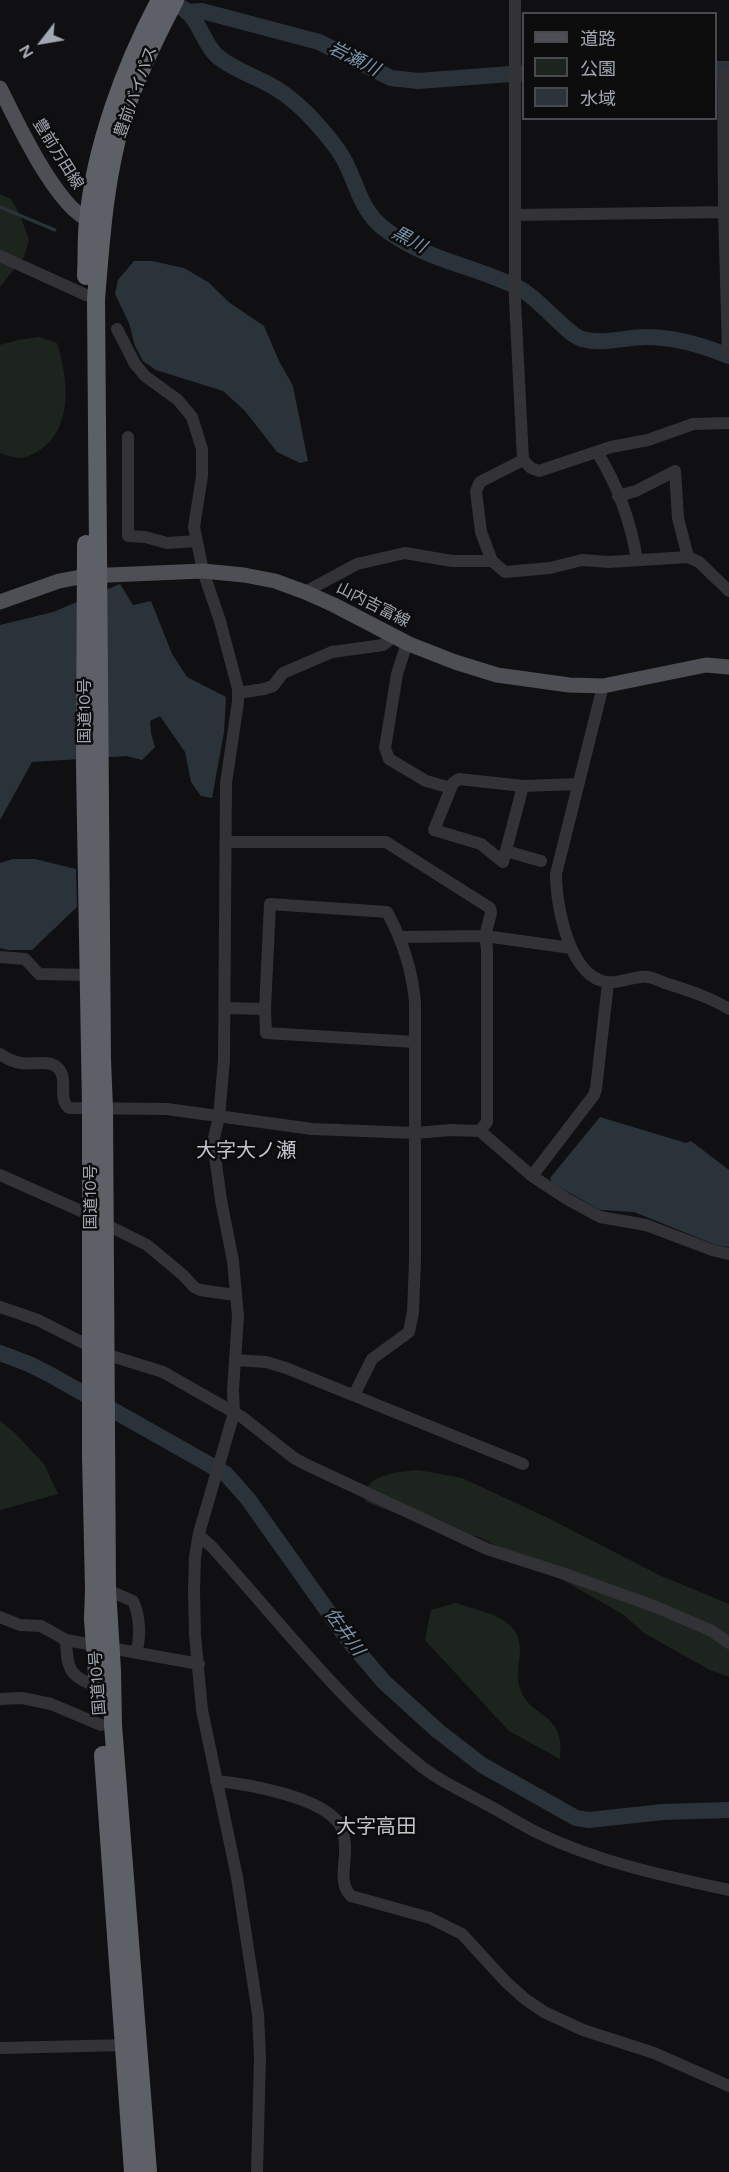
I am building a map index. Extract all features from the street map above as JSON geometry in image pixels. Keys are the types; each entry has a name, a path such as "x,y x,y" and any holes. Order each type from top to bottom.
{"highway":[{"name":"豊前バイパス","path":"155,23 160,0"},
{"name":"豊前バイパス","path":"95,222 100,155 112,111 129,64 155,23 175,0"},
{"name":"国道10号","path":"93,581 86,295 95,222"},
{"name":"国道10号","path":"95,222 93,766 98,1108 99,1457 94,1589 101,1620 103,1677 101,1725 131,2045 148,2172"},
{"name":"国道10号","path":"93,766 89,975 98,1108"},
{"name":"国道10号","path":"99,1457 107,1590 101,1620"},
{"name":"国道10号","path":"103,1677 113,1725 131,2045 134,2172"}],"main road":[{"name":"豊前万田線","path":"0,88 52,183 66,201 95,222"},
{"name":"山内吉富線","path":"0,602 59,581 93,581 203,572 244,574 276,581 305,592 401,639 455,662 497,675 569,685 603,686 706,665 729,668"}],"street":[{"path":"515,0 515,300 523,460 531,468 539,471 597,452 648,440 693,424 729,423"},
{"path":"723,74 728,350"},
{"path":"515,215 727,212"},
{"path":"0,256 86,295"},
{"path":"117,329 135,364 145,376 178,400 192,417 202,449 202,476 194,527 203,572 220,621 238,693 226,783 224,1060 219,1117 213,1142 221,1200 234,1261 238,1316 232,1418 200,1529 195,1557 194,1590 195,1635 202,1710 237,1877 253,1969 259,2025 257,2172"},
{"path":"128,437 128,536 145,537 167,543 197,541"},
{"path":"597,452 608,470 633,535 637,560"},
{"path":"523,460 480,482 476,491 482,532 492,561 505,572 550,568 582,560 688,557 699,562 729,591"},
{"path":"618,496 636,491 675,471 678,518 688,557"},
{"path":"305,592 357,564 405,553 452,561 492,561"},
{"path":"238,693 273,686 283,673 333,652 383,645 401,639 385,748 389,759 426,781 451,788"},
{"path":"603,686 556,874 556,892 571,948 583,967 594,978 608,983 647,976 690,991 729,1009"},
{"path":"524,786 503,862 481,844 434,831 453,783 459,779 524,786 578,784"},
{"path":"226,842 386,842 489,908 491,913 485,936 488,1122 480,1131"},
{"path":"506,851 541,861"},
{"path":"354,1395 372,1359 409,1332 412,1324 415,1261 415,1042 414,995 401,938 387,912 270,904 266,1033 415,1042"},
{"path":"401,938 485,936 571,948"},
{"path":"0,957 25,958 39,974 89,975"},
{"path":"532,1176 594,1095 608,983"},
{"path":"224,1008 265,1009"},
{"path":"0,1054 16,1062 50,1063 58,1067 62,1074 63,1100 66,1106 167,1109 312,1129 415,1133 451,1130 480,1131 532,1176 567,1199 600,1216 646,1226 712,1251 729,1254"},
{"path":"0,1175 81,1211"},
{"path":"113,1228 147,1245 194,1287 235,1295"},
{"path":"0,1307 38,1320 98,1358 155,1368 305,1464 439,1527 507,1557 562,1573 656,1607 712,1630 729,1643"},
{"path":"235,1360 266,1362 523,1464"},
{"path":"200,1529 213,1548 296,1642 370,1721 429,1773 538,1833 585,1852 650,1873 729,1890"},
{"path":"107,1590 133,1601 137,1610 140,1641 136,1653"},
{"path":"0,1617 20,1625 41,1626 66,1640 199,1664"},
{"path":"66,1640 66,1652 73,1675 84,1682 103,1677"},
{"path":"0,1699 22,1698 51,1704 101,1725"},
{"path":"216,1781 280,1792 324,1810 336,1821 343,1833 345,1846 343,1884 351,1896 430,1918 462,1934 506,1982 544,2012 583,2030 638,2046 729,2086"},
{"path":"0,2048 131,2045"}],"green space":[{"path":"0,194 11,199 20,215 29,240 24,257 0,287"},
{"path":"39,337 57,343 64,371 63,415 59,428 51,440 35,453 18,458 0,453 0,345"},
{"path":"0,1421 15,1433 44,1464 58,1494 0,1510"},
{"path":"418,1470 462,1478 548,1518 661,1576 729,1604 729,1677 710,1670 644,1633 624,1615 549,1572 479,1537 395,1513 366,1502 362,1494 372,1482 386,1475"},
{"path":"456,1603 499,1618 511,1626 516,1633 520,1648 518,1680 520,1688 531,1706 553,1723 558,1732 560,1759 509,1731 425,1640 431,1610"}],"water":[{"path":"134,261 152,261 184,268 208,282 230,303 264,326 293,386 308,461 300,463 277,452 245,411 223,391 156,370 143,361 115,294 118,280"},
{"path":"120,584 133,605 151,601 172,654 187,677 226,697 224,732 212,798 201,796 191,782 185,752 160,716 150,721 155,747 142,760 127,756 32,762 0,820 0,625 53,612"},
{"path":"13,859 35,859 76,869 77,907 32,950 0,948 0,863"},
{"path":"600,1117 686,1143 691,1141 729,1170 729,1247 716,1245 634,1212 600,1210 552,1183 550,1178"}],"waterway":[{"name":"黒川","path":"167,0 187,11 217,56 231,66 277,89 310,116 338,150 369,212 386,230 401,240 434,256 503,280 519,288 568,330 582,339 606,341 638,337 667,338 699,345 729,356"},
{"name":"岩瀬川","path":"187,12 202,11 319,42 391,78 418,81 522,73"},
{"name":"岩瀬川","path":"717,69 729,69"},
{"path":"0,207 55,230"},
{"name":"佐井川","path":"0,1353 49,1374 226,1474 248,1499 349,1641 384,1682 438,1731 482,1765 576,1818 589,1820 663,1812 729,1810"}],"district":[{"name":"大字大ノ瀬","path":"246,1151"},
{"name":"大字高田","path":"376,1827"}]}
